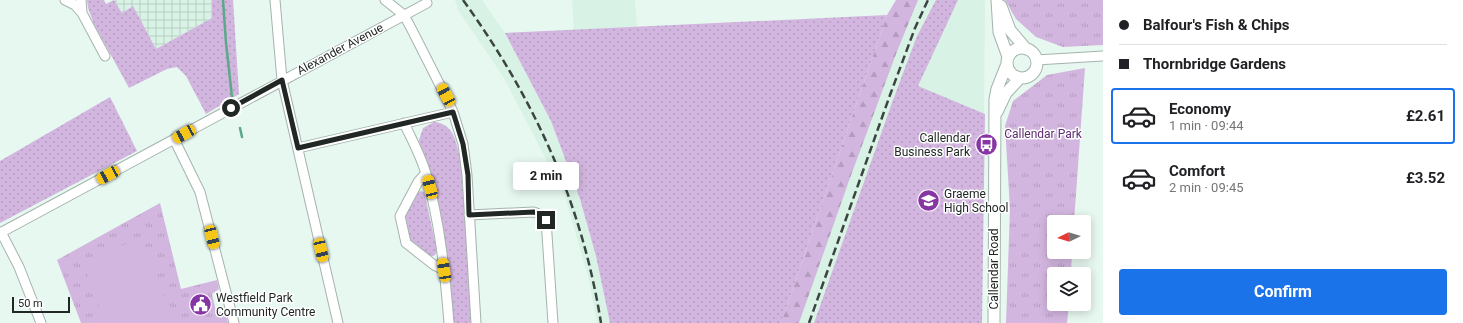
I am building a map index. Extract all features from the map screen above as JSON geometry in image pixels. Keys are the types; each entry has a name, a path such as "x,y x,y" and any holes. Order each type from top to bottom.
{"main road":[{"path":"998,0 1010,30 1026,49 1033,53 1036,60 1036,68 1031,75 1024,78 1020,78 1011,73 999,32 998,0"},
{"path":"1008,61 1014,51 1018,49 1026,49"},
{"name":"Callendar Road","path":"994,323 995,120 997,89 1008,61"},
{"name":"Callendar Road","path":"995,120 998,109 1006,93 1020,78"}],"street":[{"path":"65,0 75,5 82,13 105,56"},
{"path":"81,0 82,13"},
{"path":"275,0 282,80 338,323"},
{"path":"385,0 404,15 446,95 463,144 468,175 476,323"},
{"name":"Alexander Avenue","path":"1,233 427,3"},
{"path":"1036,60 1103,56"},
{"path":"298,148 453,112"},
{"path":"404,123 426,173 433,201 444,270 449,323"},
{"path":"174,139 200,192 234,323"},
{"path":"426,173 418,182 400,216 406,243 434,265 444,270"},
{"path":"469,215 534,212 543,216 546,220 553,323"},
{"path":"1,233 19,267 39,322"}],"shaded area":[{"path":"114,0 212,0 212,18 156,49 133,7 122,13"},
{"path":"455,0 482,0 505,33 551,121 580,199 596,256 610,323 597,323 589,280 565,196 504,78 458,10"},
{"path":"572,0 635,0 637,27 574,30"},
{"name":"Graeme High School","path":"896,0 985,0 982,316 977,323 781,323 887,15"}],"green space":[{"path":"87,0 104,0 106,4 114,0 122,13 133,6 156,49 212,18 212,0 233,0 239,94 206,114 186,76 177,67 167,69 129,88 94,24 88,8"},
{"path":"896,0 918,0 896,54 850,178 799,323 781,323 887,15"},
{"name":"Graeme High School","path":"936,0 958,0 918,86 985,114 982,323 814,323 917,36"},
{"path":"1005,0 1103,0 1103,45 1063,47 1036,37 1016,19"},
{"path":"887,15 781,323 610,323 596,256 580,199 551,121 505,33"},
{"name":"Callendar Park","path":"1085,68 1074,215 1047,215 1047,259 1072,259 1071,267 1047,267 1047,311 1068,311 1067,323 1006,323 1010,209 1005,126 1013,101 1047,75"},
{"path":"110,97 137,151 0,223 0,161"},
{"path":"434,122 447,127 451,131 456,142 461,162 472,323 453,323 443,227 431,177 419,140 423,128"},
{"path":"420,191 424,192 425,195 437,251 433,256 429,256 411,243 405,214"},
{"path":"160,203 181,289 217,280 219,289 212,294 216,312 225,312 228,323 81,323 57,260"},
{"path":"142,238 174,323 105,323 82,261"}],"waterway":[{"path":"223,0 232,97"},
{"path":"240,128 242,137"}],"railway":[{"path":"463,0 489,37 512,75 552,153 568,194 581,236 593,279 601,323"},
{"path":"809,323 890,95 915,28 928,0"}],"place":[{"name":"Callendar Business Park","path":"986,145"},
{"name":"Graeme High School","path":"929,201"},
{"name":"Westfield Park Community Centre","path":"201,305"}],"route":[{"path":"231,108 282,80 298,148 453,112 463,144 468,175 469,215 534,212 539,213 546,220"}]}
